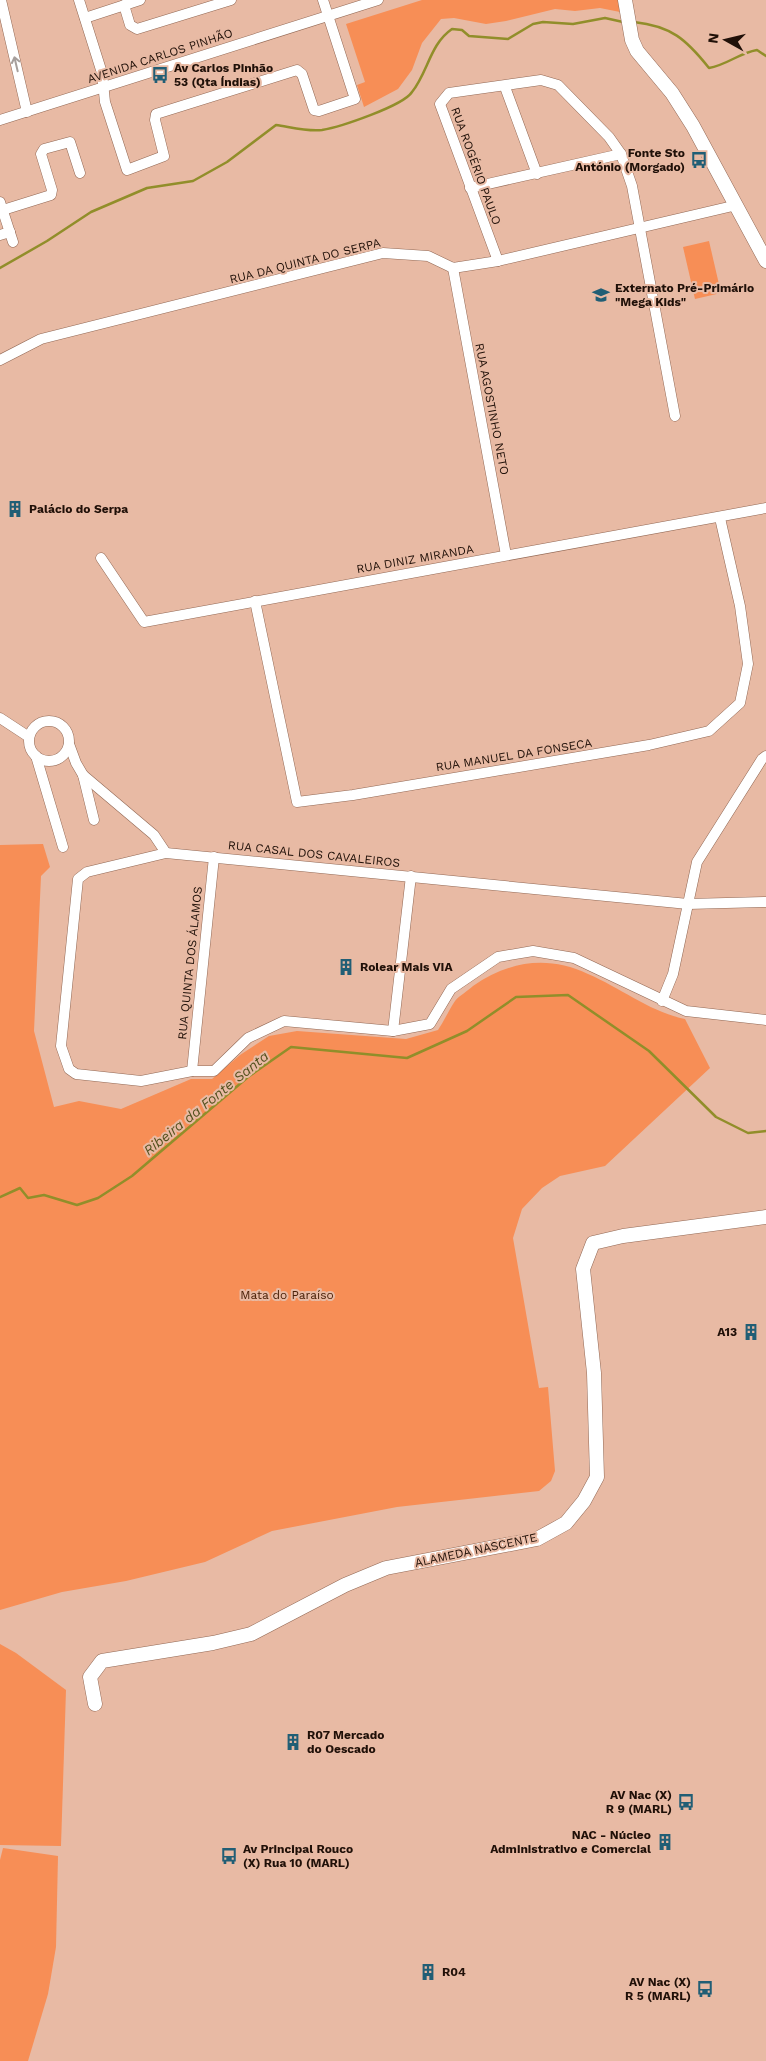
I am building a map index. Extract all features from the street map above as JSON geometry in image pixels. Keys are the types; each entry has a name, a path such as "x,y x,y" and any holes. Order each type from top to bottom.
{"street":[{"path":"1,0 27,112"},
{"path":"79,0 102,73 105,102 127,170 164,156 155,120 157,114 296,70 301,72 313,108 316,110 355,99 324,0"},
{"path":"85,18 140,0"},
{"path":"124,5 130,25 135,29 231,0"},
{"name":"AVENIDA CARLOS PINHÃO","path":"0,120 373,1"},
{"path":"626,3 632,40 644,63 672,93 693,126 766,261"},
{"name":"RUA ROGÉRIO PAULO","path":"498,261 440,104 449,93 505,87 541,80 558,85 609,137 621,154 632,186 676,416"},
{"path":"505,87 537,174"},
{"path":"7,236 1,206 51,195 52,190 42,156 44,149 66,141 70,142 80,173"},
{"path":"470,188 621,154"},
{"path":"453,268 498,261 737,205"},
{"name":"RUA DA QUINTA DO SERPA","path":"0,360 41,339 383,252 428,256 453,268"},
{"name":"RUA AGOSTINHO NETO","path":"453,268 506,554"},
{"name":"RUA DINIZ MIRANDA","path":"101,558 144,622 506,554 720,518 766,508"},
{"name":"RUA MANUEL DA FONSECA","path":"256,601 297,802 353,795 649,745 709,731 740,703 748,664 740,606 720,518"},
{"path":"0,718 30,737"},
{"path":"63,848 36,756 29,744 36,725 49,720 62,725 69,737 69,744 83,775 94,820"},
{"path":"36,756 42,759 54,760 64,754 69,744"},
{"path":"662,1001 673,974 698,862 762,758 766,756"},
{"path":"83,775 154,835 166,853"},
{"name":"RUA CASAL DOS CAVALEIROS","path":"192,1071 141,1081 89,1076 70,1071 61,1046 78,879 87,872 166,853 688,904 766,902"},
{"name":"RUA QUINTA DOS ÁLAMOS","path":"192,1071 214,857"},
{"path":"393,1031 411,876"},
{"path":"192,1071 214,1071 248,1038 284,1021 393,1031 430,1024 451,989 498,957 533,951 574,958 686,1012 766,1020"},
{"name":"ALAMEDA NASCENTE","path":"95,1704 90,1677 102,1661 213,1643 251,1634 386,1568 537,1539 566,1523 584,1501 596,1477 594,1373 583,1269 593,1243 623,1236 766,1217"}],"green space":[{"path":"422,0 618,0 620,12 600,8 575,11 555,9 486,24 454,18 441,19 422,43 412,70 398,89 364,107 357,85 365,82 346,24"},
{"path":"709,241 721,293 695,299 683,247"},
{"name":"Mata do Paraíso","path":"43,844 50,867 41,876 34,1031 54,1107 79,1101 121,1109 191,1079 212,1079 240,1055 269,1036 297,1031 406,1039 438,1030 455,1001 473,986 501,971 529,964 558,964 573,968 660,1011 685,1019 710,1068 605,1166 560,1176 542,1188 522,1209 513,1238 539,1388 548,1387 555,1471 551,1481 539,1491 397,1507 272,1531 205,1562 126,1581 62,1592 0,1610 0,845"},
{"path":"0,1644 16,1653 66,1690 61,1846 0,1845"},
{"path":"3,1848 58,1856 56,1947 48,1994 28,2061 0,2061 0,1860"}],"waterway":[{"path":"0,268 47,241 91,212 147,188 193,181 227,162 276,125 305,130 322,130 356,120 397,103 412,92 439,42 452,29 462,30 469,36 508,39 533,24 543,22 573,24 605,18 623,22"},
{"path":"634,22 658,27 677,36 693,49 709,68 757,50 766,56"},
{"name":"Ribeira da Fonte Santa","path":"0,1197 20,1188 28,1198 44,1195 77,1205 98,1198 132,1176 248,1077 291,1047 407,1058 467,1031 516,997 568,995 649,1051 716,1117 748,1133 766,1131"}],"place":[{"name":"Av Carlos Pinhão 53 (Qta Índias)","path":"160,75"},
{"name":"Fonte Sto António (Morgado)","path":"699,160"},
{"name":"Externato Pré-Primário \"Mega Kids\"","path":"601,295"},
{"name":"Palácio do Serpa","path":"15,509"},
{"name":"Rolear Mais VIA","path":"346,967"},
{"name":"A13","path":"751,1332"},
{"name":"R07 Mercado do Oescado","path":"293,1742"},
{"name":"AV Nac (X) R 9 (MARL)","path":"686,1802"},
{"name":"NAC - Núcleo Administrativo e Comercial","path":"665,1842"},
{"name":"Av Principal Rouco (X) Rua 10 (MARL)","path":"229,1856"},
{"name":"R04","path":"428,1972"},
{"name":"AV Nac (X) R 5 (MARL)","path":"705,1989"}]}
